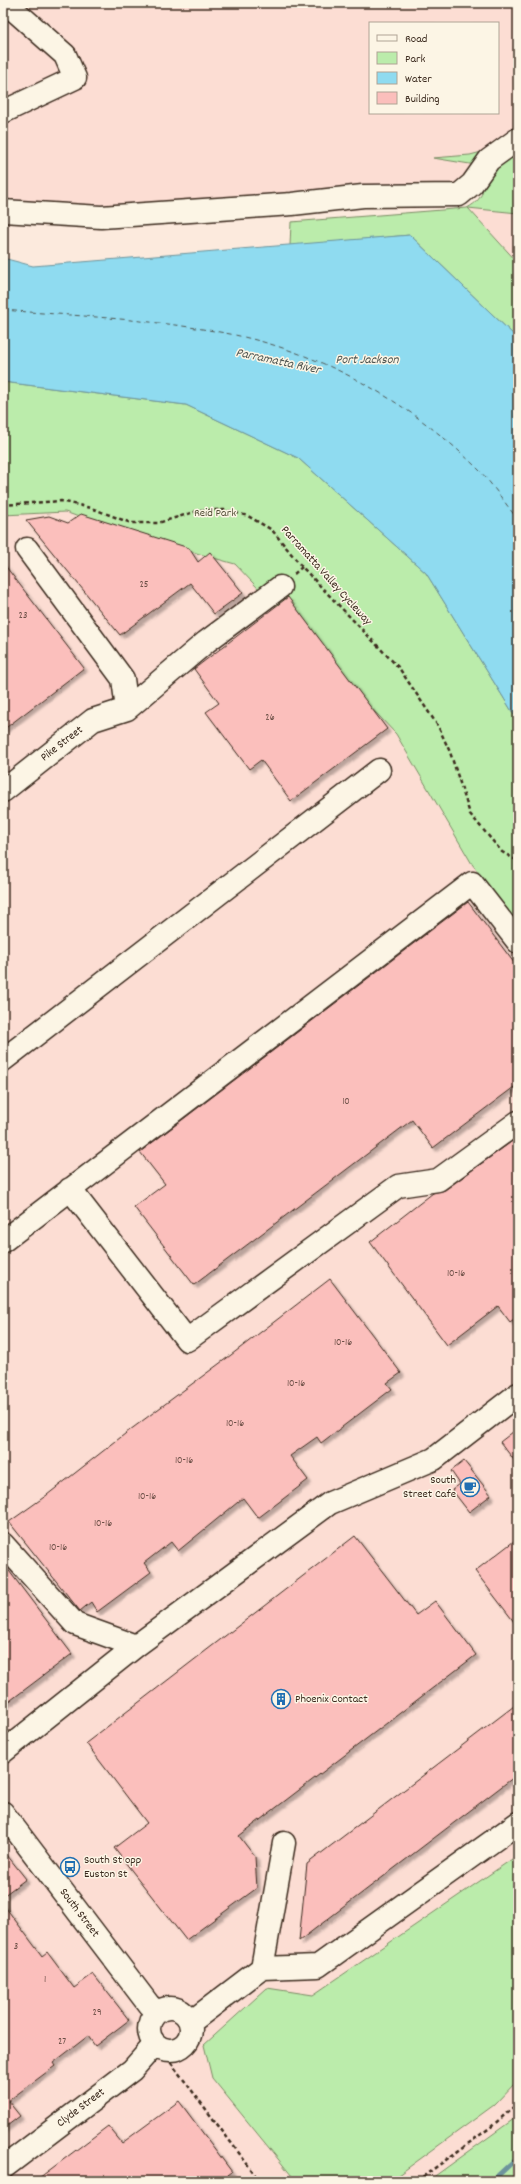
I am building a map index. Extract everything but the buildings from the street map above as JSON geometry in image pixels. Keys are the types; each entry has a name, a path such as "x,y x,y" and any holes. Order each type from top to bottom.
{"street":[{"path":"3,112 75,78 65,56 6,3"},
{"path":"3,211 101,217 292,204 363,196 459,195 472,184 489,160 518,139"},
{"path":"27,549 123,680 127,708"},
{"path":"127,708 206,642 280,587"},
{"name":"Pike Street","path":"3,791 93,720 127,708"},
{"path":"3,1060 379,770"},
{"path":"3,1241 472,884 518,942"},
{"path":"70,1189 187,1340 398,1186 438,1180 518,1122"},
{"path":"3,1752 136,1646 330,1503 434,1459 518,1394"},
{"path":"3,1544 75,1624 136,1646"},
{"name":"South Street","path":"3,1813 157,2012"},
{"path":"191,2022 262,1968 318,1966 518,1823"},
{"path":"262,1968 284,1843"},
{"path":"174,2008 182,2011 191,2022 189,2040 180,2048 162,2048 151,2038 149,2027 157,2012 163,2009 174,2008"},
{"name":"Clyde Street","path":"3,2168 162,2048"}],"path":[{"name":"Parramatta Valley Cycleway","path":"3,505 61,501 91,508 131,523 158,523 201,510 225,510 248,516 272,530 302,567 399,668 438,726 450,752 470,814 502,852 518,861"},
{"path":"162,2048 171,2063 260,2181"},
{"path":"417,2181 491,2127 518,2103"}],"shaded area":[{"path":"3,3 518,3 518,125 497,148 470,155 435,158 476,165 458,188 91,210 3,202"},
{"path":"467,208 518,213 518,263"},
{"path":"65,512 115,530 235,564 396,734 472,864 518,923 518,2181 3,2181 3,515"}],"green space":[{"path":"518,125 518,213 468,208 518,263 518,339 410,235 290,246 291,222 467,208 479,199 483,189 483,184 476,165 433,158 470,155 497,148"},
{"name":"Reid Park","path":"3,382 186,405 298,458 426,573 518,721 518,923 472,864 396,734 235,564 115,530 65,512 3,515"},
{"path":"518,1855 518,2080 494,2105 390,2181 296,2181 212,2078 204,2045 267,1988 313,1995"},
{"path":"518,2116 518,2181 428,2181"}],"water":[{"name":"Port Jackson","path":"410,235 518,339 518,721 426,573 298,458 186,405 3,382 3,258 33,266"}],"waterway":[{"path":"492,2181 518,2157"}],"ferry route":[{"path":"3,310 114,318 198,328 261,341 296,353 364,383 395,402 426,424 481,472 518,520"}],"place":[{"name":"South Street Cafe","path":"470,1487"},
{"name":"Phoenix Contact","path":"281,1699"},
{"name":"South St opp Euston St","path":"70,1867"}],"water label":[{"name":"Parramatta River","path":"278,362"}]}
